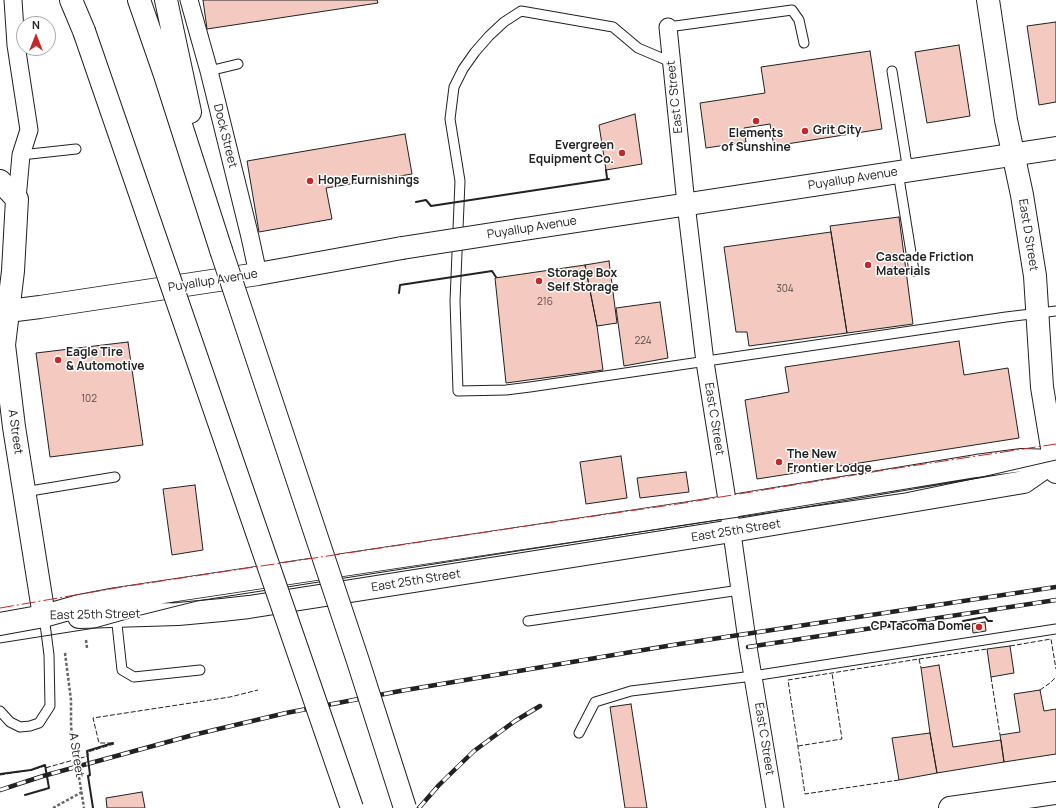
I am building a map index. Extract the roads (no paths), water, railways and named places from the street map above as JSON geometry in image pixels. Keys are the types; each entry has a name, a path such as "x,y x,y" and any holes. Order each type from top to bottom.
{"main road":[{"path":"71,0 84,31"},
{"path":"75,0 84,31 352,808"},
{"path":"139,0 358,661 405,808"},
{"path":"166,0 177,56 221,250"},
{"name":"East D Street","path":"988,0 1006,120 1022,196 1034,268 1047,312 1039,348 1042,387 1055,464"},
{"name":"Puyallup Avenue","path":"5,311 258,274 402,248 1056,148"},
{"path":"0,181 17,199"},
{"name":"A Street","path":"17,199 13,271 5,311 4,346 14,427 44,616"},
{"name":"East 25th Street","path":"44,616 79,606 116,599 728,506 983,465 1022,460 1055,464"},
{"name":"East 25th Street","path":"44,616 81,617 185,614 249,607 732,532 1024,482 1055,464"},
{"path":"0,624 44,616"},
{"path":"358,661 418,808"},
{"path":"950,808 1056,793"}],"street":[{"path":"13,0 16,45 29,130 21,155 17,199"},
{"name":"Dock Street","path":"189,0 209,71 258,274"},
{"name":"East C Street","path":"668,28 686,204 705,362 753,676 775,808"}],"lane":[{"path":"668,28 792,10 799,20 804,43"},
{"path":"671,62 638,48 613,27 521,11 504,22 488,36 463,69 454,87 450,119 460,181 455,301 458,391 506,390 530,387 1047,312"},
{"path":"209,71 238,64"},
{"path":"892,71 914,271"},
{"path":"21,155 76,149"},
{"path":"24,492 115,477"},
{"path":"528,621 740,590"},
{"path":"0,711 10,722 20,726 30,726 39,723 50,706 49,655 44,616"},
{"path":"116,616 122,670 134,677 200,670"},
{"path":"579,733 595,702 630,691 753,676 1056,629"}],"tram line":[{"path":"0,643 95,628 197,601 691,524 905,493 1056,460"}],"railway":[{"path":"0,790 43,776 193,735 286,713 400,691 673,645 1056,587"},
{"path":"748,647 1056,600"},
{"path":"419,808 439,785 474,751 515,721 540,706"}],"place":[{"name":"Elements of Sunshine","path":"756,121"},
{"name":"Grit City","path":"805,131"},
{"name":"Evergreen Equipment Co.","path":"622,153"},
{"name":"Hope Furnishings","path":"310,181"},
{"name":"Cascade Friction Materials","path":"868,265"},
{"name":"Storage Box Self Storage","path":"539,281"},
{"name":"Eagle Tire & Automotive","path":"58,360"},
{"name":"The New Frontier Lodge","path":"779,462"},
{"name":"CP Tacoma Dome","path":"979,627"}]}
